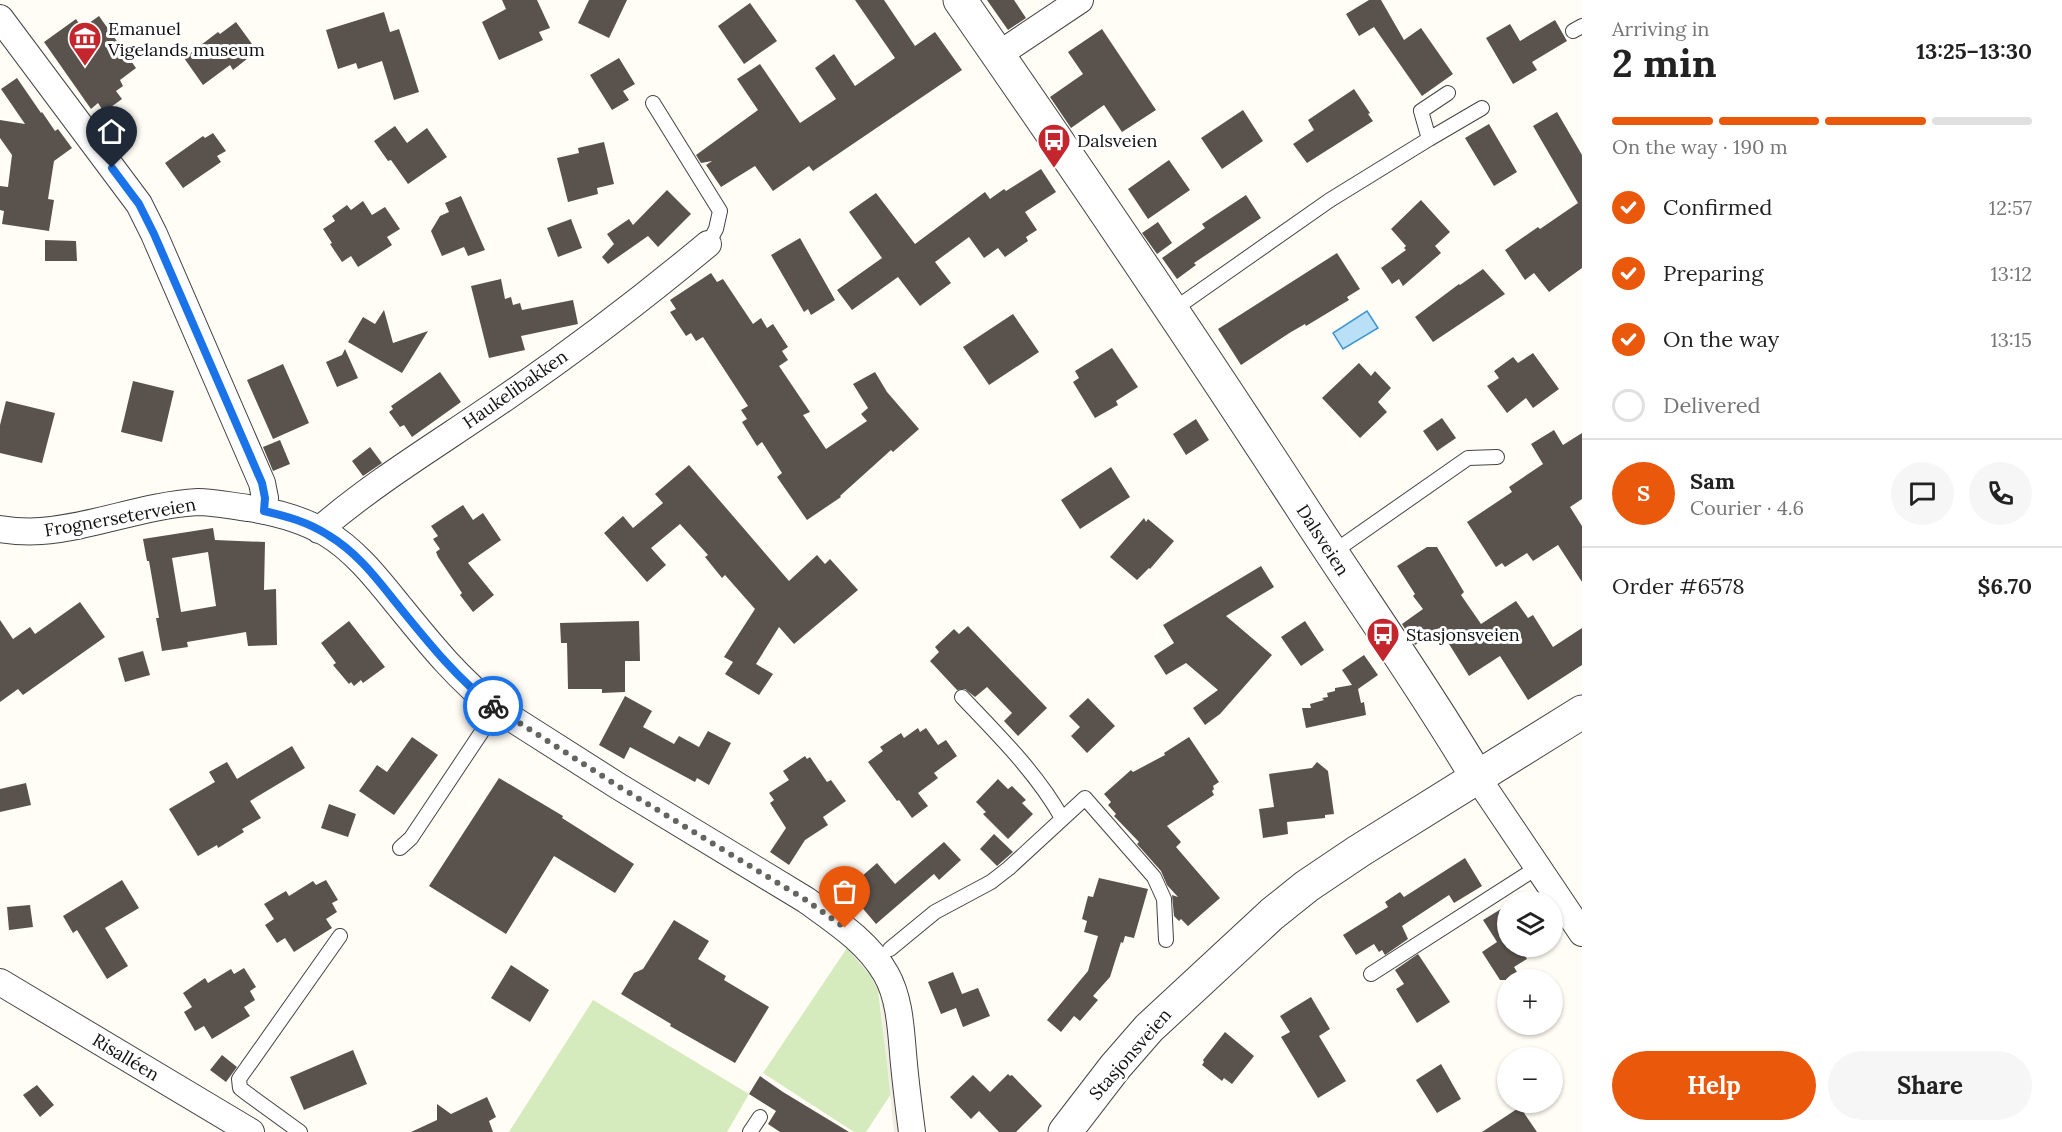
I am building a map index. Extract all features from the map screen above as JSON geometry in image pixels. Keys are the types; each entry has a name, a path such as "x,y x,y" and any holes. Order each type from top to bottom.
{"street":[{"name":"Dalsveien","path":"960,0 1173,310 1410,669 1477,777 1582,933"},
{"path":"998,55 1080,0"},
{"path":"0,18 139,204 262,483 265,498 264,511"},
{"name":"Haukelibakken","path":"320,530 354,502 507,396 649,293 708,244"},
{"name":"Frognerseterveien","path":"0,529 39,532 151,508 201,502 264,511 296,519 320,530 368,568 446,663 479,696 497,710 806,900 836,921 861,943 887,975 893,991 902,1040 912,1132"},
{"name":"Stasjonsveien","path":"1065,1132 1143,1034 1272,914 1333,868 1582,712"},
{"name":"Risalléen","path":"0,982 251,1132"}],"lane":[{"path":"1429,139 1421,111 1448,93"},
{"path":"654,103 720,211 716,229 708,244"},
{"path":"1173,310 1329,200 1482,108"},
{"path":"1332,553 1468,458 1497,457"},
{"path":"962,697 1021,759 1052,800 1062,818"},
{"path":"400,848 411,838 497,710"},
{"path":"890,949 935,912 1000,875 1086,798 1136,855 1160,888 1164,899 1166,940"},
{"path":"1371,974 1538,867"},
{"path":"300,1132 244,1092 240,1088 239,1079 340,936"},
{"path":"750,1132 760,1116"}],"green space":[{"path":"847,948 870,975 878,990 891,1094 866,1132 854,1132 763,1073"},
{"path":"593,1000 749,1094 727,1132 509,1132"}],"shaded area":[{"path":"872,966 883,985 903,1132 894,1132 880,996 875,982 867,971"}],"water":[{"path":"1367,311 1378,328 1343,349 1333,333"}],"building":[{"path":"502,0 537,0 550,28 539,32 543,40 499,60 482,22 506,9"},
{"path":"589,0 627,0 609,38 578,23"},
{"path":"855,0 884,0 915,46 935,32 962,70 813,171 809,166 773,191 755,166 721,187 706,165 712,161 701,163 696,155 758,110 737,79 760,64 800,123 836,99 815,68 834,54 855,86 895,58"},
{"path":"987,0 1014,0 1026,18 1008,30"},
{"path":"1369,0 1381,0 1404,40 1421,28 1453,74 1422,96 1374,27 1359,36 1346,14"},
{"path":"750,3 777,41 744,64 718,26"},
{"path":"384,12 390,32 399,29 419,92 394,100 382,61 358,69 356,63 338,69 326,30"},
{"path":"99,16 136,68 120,80 123,86 116,91 122,99 104,112 98,103 91,109 44,42 76,19 82,28"},
{"path":"1555,20 1567,41 1532,62 1537,70 1513,84 1486,38 1510,24 1520,41"},
{"path":"236,22 257,51 233,70 230,65 203,85 184,58 218,32 220,34"},
{"path":"1102,29 1156,110 1122,132 1104,105 1071,128 1050,97 1083,74 1068,52"},
{"path":"619,58 635,84 623,91 629,100 612,110 590,75"},
{"path":"17,78 55,131 58,129 72,148 54,161 48,199 54,200 49,231 2,224 4,211 0,210 0,186 8,187 12,155 0,138 0,120 25,124 1,89"},
{"path":"1354,89 1373,121 1307,163 1293,144 1314,130 1308,120"},
{"path":"1243,110 1263,141 1222,169 1201,138"},
{"path":"1557,112 1582,155 1582,268 1549,292 1534,273 1525,280 1505,250 1578,203 1533,126"},
{"path":"1489,124 1517,172 1494,186 1465,138"},
{"path":"395,126 407,143 427,128 447,157 408,184 374,141"},
{"path":"213,133 226,151 217,156 221,162 183,188 165,163 203,136 205,138"},
{"path":"604,142 614,184 597,188 598,194 568,202 557,158 579,153 578,148"},
{"path":"1169,160 1190,190 1148,219 1128,189"},
{"path":"1041,169 1056,192 1025,212 1037,230 1026,237 1028,241 1005,257 998,248 984,258 969,237 935,262 951,283 920,306 898,277 852,310 837,290 882,258 849,212 876,193 915,244 985,192 990,199"},
{"path":"667,190 691,214 658,247 648,236 608,264 602,257 614,244 607,234 629,219 633,225"},
{"path":"1246,195 1261,218 1194,263 1196,265 1177,279 1162,258 1205,228 1202,224"},
{"path":"461,196 485,250 468,256 464,247 442,256 431,231 440,216 449,212 445,203"},
{"path":"1421,200 1450,232 1435,246 1441,253 1403,286 1399,279 1392,284 1381,268 1406,250 1404,248 1406,246 1391,229"},
{"path":"363,201 372,215 385,207 400,229 387,237 392,245 358,267 351,256 342,262 323,229 335,221 332,216 347,205 351,210"},
{"path":"571,219 582,248 558,257 547,228"},
{"path":"1158,222 1172,243 1157,254 1142,233"},
{"path":"800,238 835,300 811,315 808,309 804,312 771,255"},
{"path":"45,240 76,241 77,261 45,261"},
{"path":"1337,253 1360,289 1347,297 1349,300 1306,326 1305,324 1291,332 1241,365 1218,329"},
{"path":"1483,269 1505,294 1433,342 1415,317"},
{"path":"711,273 717,282 723,279 753,324 761,318 767,328 773,324 788,347 782,351 788,360 779,366 810,412 803,415 826,449 867,421 861,414 868,408 853,384 875,372 887,392 919,429 893,452 891,450 841,497 807,520 777,477 782,473 762,442 757,446 742,422 747,419 741,410 748,406 703,337 696,341 691,333 686,336 670,312 676,309 670,300"},
{"path":"501,279 505,299 511,297 513,305 520,303 522,310 573,300 578,324 521,336 525,350 489,358 471,286"},
{"path":"384,310 393,343 428,331 402,373 348,342 363,317 375,324"},
{"path":"1013,314 1039,352 989,385 963,347"},
{"path":"1112,348 1138,387 1116,401 1118,405 1095,418 1073,382 1079,378 1075,371"},
{"path":"345,349 358,378 337,387 326,362 342,355"},
{"path":"1533,353 1559,389 1533,408 1526,398 1507,413 1487,386 1499,378 1494,371 1513,357 1518,363"},
{"path":"1359,363 1371,376 1375,371 1391,388 1378,402 1387,412 1360,438 1322,398"},
{"path":"283,364 309,423 273,439 247,380"},
{"path":"440,372 461,402 412,437 404,425 400,427 389,412 393,409 391,406"},
{"path":"133,381 174,391 162,442 121,432"},
{"path":"6,401 55,413 42,463 0,453 0,425"},
{"path":"1442,418 1456,438 1437,451 1423,431"},
{"path":"1196,419 1209,440 1186,455 1173,434"},
{"path":"1554,430 1563,445 1582,433 1582,499 1570,507 1582,526 1582,582 1558,545 1533,561 1527,553 1505,567 1502,563 1496,567 1467,522 1512,492 1509,487 1543,464 1531,444"},
{"path":"280,440 290,464 273,471 263,447"},
{"path":"370,447 382,463 363,476 352,461"},
{"path":"689,465 789,581 817,555 825,564 830,559 858,590 794,644 779,627 756,664 773,674 759,695 725,674 733,662 724,657 755,609 725,575 722,578 705,557 708,555 680,524 651,548 666,565 647,582 604,533 623,516 633,528 663,503 655,494"},
{"path":"1111,467 1130,497 1080,529 1061,500"},
{"path":"463,505 473,520 483,513 501,540 468,563 494,595 473,612 460,595 462,593 438,557 436,552 440,549 433,539 438,536 431,526"},
{"path":"1144,518 1146,522 1148,519 1174,541 1150,569 1137,580 1110,557"},
{"path":"213,528 215,540 265,542 264,590 276,589 277,645 248,646 246,632 187,642 188,647 162,651 156,618 159,618 143,539","holes":["208,552 216,606 181,612 172,558"]},
{"path":"1427,547 1437,547 1464,592 1461,595 1481,624 1516,601 1528,618 1533,615 1553,647 1582,628 1582,665 1528,700 1500,656 1469,676 1439,628 1415,645 1402,624 1423,609 1413,596 1415,594 1397,566"},
{"path":"1261,566 1274,587 1226,616 1272,655 1220,714 1205,725 1193,708 1218,690 1186,663 1166,675 1154,656 1174,643 1163,625"},
{"path":"80,602 105,637 23,695 18,689 0,702 0,620 13,639 30,627 35,634"},
{"path":"349,621 385,667 363,683 361,680 354,686 351,682 349,684 333,665 336,663 321,643"},
{"path":"639,621 640,661 625,661 625,692 602,693 602,689 568,689 567,643 561,643 560,623"},
{"path":"1305,621 1324,650 1301,666 1281,637"},
{"path":"968,626 1047,708 1018,736 1004,721 1012,713 987,687 975,697 965,689 957,690 930,661 939,652 935,647 954,629 959,634"},
{"path":"143,651 150,675 125,682 118,658"},
{"path":"1364,655 1378,675 1358,689 1361,703 1364,702 1366,715 1306,728 1302,708 1311,708 1310,704 1324,700 1322,698 1328,697 1327,693 1335,691 1335,688 1352,685 1342,670"},
{"path":"625,696 652,711 643,727 674,744 679,736 699,747 708,731 731,743 709,785 697,778 695,782 630,747 624,759 599,745"},
{"path":"1088,698 1115,726 1087,753 1071,736 1080,727 1069,716"},
{"path":"918,728 920,732 926,728 938,745 946,740 957,756 934,773 938,778 918,793 928,806 912,818 868,762 883,751 880,747 901,733 904,738"},
{"path":"412,737 438,755 394,815 359,791 377,765 387,772"},
{"path":"1189,737 1219,782 1213,786 1214,795 1167,826 1181,842 1176,847 1220,898 1188,926 1174,916 1172,895 1178,897 1167,885 1161,871 1137,844 1139,842 1114,816 1116,814 1108,805 1111,802 1104,794 1131,770 1133,772 1165,755 1164,753"},
{"path":"292,746 305,768 250,801 261,818 242,829 244,832 218,848 217,845 198,856 169,809 215,782 209,772 227,762 237,779"},
{"path":"805,756 807,759 810,757 827,782 831,780 846,801 823,817 828,825 805,840 789,865 770,852 786,828 770,803 774,800 769,793 789,780 783,771"},
{"path":"1317,762 1328,771 1334,814 1325,815 1325,818 1287,822 1288,834 1263,838 1259,809 1274,807 1269,774 1312,768"},
{"path":"499,778 563,816 562,818 634,864 615,893 554,856 506,934 429,886"},
{"path":"998,779 1008,789 1012,786 1026,800 1022,803 1033,814 1008,839 983,814 986,812 976,802"},
{"path":"26,783 31,805 0,812 0,789"},
{"path":"329,804 356,814 348,837 321,828"},
{"path":"994,834 1013,852 997,866 980,849"},
{"path":"944,842 961,860 939,880 934,874 876,924 859,904 865,898 853,884 877,863 895,884"},
{"path":"1465,858 1482,886 1454,903 1449,895 1402,926 1408,939 1385,955 1382,950 1379,952 1374,944 1356,955 1343,935 1388,907 1385,902 1400,892 1404,897"},
{"path":"1099,878 1148,889 1134,938 1125,936 1123,943 1121,942 1110,977 1093,996 1098,1000 1080,1021 1074,1016 1061,1032 1047,1020 1088,971 1098,936 1084,932 1087,921 1082,919 1088,896 1093,897"},
{"path":"122,880 139,908 105,928 128,966 107,979 77,930 73,933 63,916"},
{"path":"326,880 338,900 332,903 337,912 326,919 332,928 294,952 285,938 277,943 265,925 274,919 264,904 286,891 289,896 313,881 316,885"},
{"path":"30,905 33,927 9,930 7,907"},
{"path":"1497,911 1497,942 1483,920"},
{"path":"674,920 709,941 698,959 726,976 724,980 769,1007 735,1063 670,1026 671,1024 621,994 634,973 643,969"},
{"path":"1497,942 1497,957 1526,957 1527,959 1514,967 1515,969 1497,969 1497,975 1482,952"},
{"path":"1418,954 1450,1002 1417,1023 1396,989 1404,984 1395,970"},
{"path":"511,965 549,990 530,1022 491,998"},
{"path":"244,968 256,987 250,991 255,1000 244,1007 250,1016 212,1039 204,1026 195,1031 184,1012 192,1007 183,993 205,978 208,983 231,969 234,974"},
{"path":"953,972 962,994 978,988 990,1016 963,1027 956,1008 941,1014 928,982"},
{"path":"1311,997 1330,1029 1319,1036 1346,1081 1318,1098 1281,1037 1290,1032 1280,1016"},
{"path":"1225,1032 1254,1056 1232,1084 1224,1078 1222,1081 1202,1065 1203,1060"},
{"path":"353,1050 367,1084 304,1110 290,1077"},
{"path":"222,1055 237,1067 226,1082 210,1070"},
{"path":"1441,1064 1461,1099 1437,1113 1416,1080"},
{"path":"1008,1074 1012,1075 1042,1106 1016,1132 999,1132 979,1111 971,1119 950,1097 973,1075 990,1092"},
{"path":"760,1076 849,1132 780,1132 768,1124 776,1111 749,1094"},
{"path":"37,1085 54,1105 40,1117 23,1095"},
{"path":"487,1097 496,1117 489,1121 493,1132 411,1132 437,1120 437,1104 451,1114"},
{"path":"1511,1113 1524,1113 1537,1132 1482,1132"}],"way so far":[{"path":"493,706 618,786 806,900 845,928"}],"place":[{"name":"Emanuel Vigelands museum","path":"85,67"},
{"name":"Dalsveien","path":"1054,169"},
{"name":"Stasjonsveien","path":"1383,663"}],"route":[{"path":"112,168 139,204 154,234 262,483 265,498 264,511 287,516 311,526 327,534 351,552 368,568 446,663 479,696 493,706"}]}
